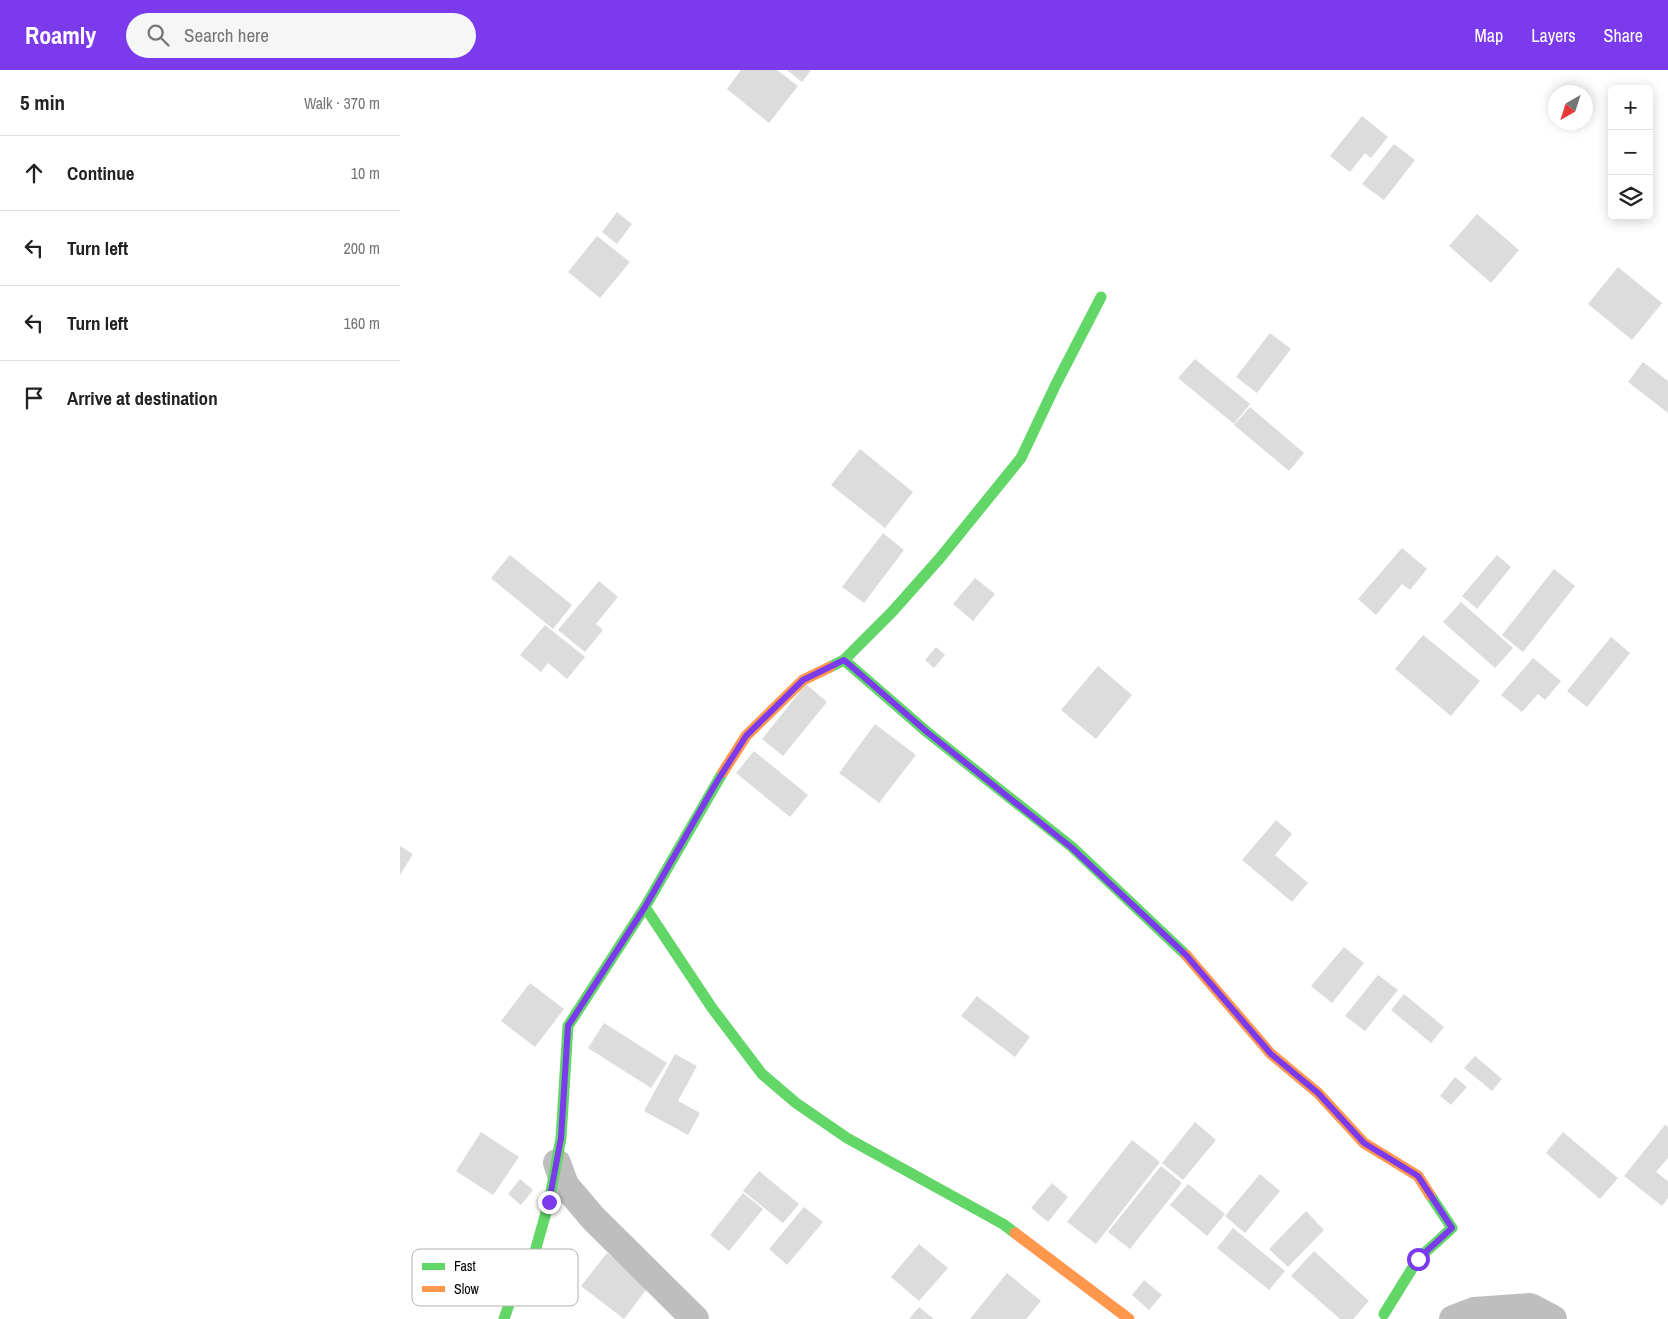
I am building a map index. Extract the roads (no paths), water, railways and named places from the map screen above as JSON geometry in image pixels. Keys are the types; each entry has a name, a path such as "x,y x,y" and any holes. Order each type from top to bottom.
{"street":[{"path":"536,1249 549,1202 561,1138 568,1026 645,907 716,783 746,736 803,680 844,660 892,612 940,558 1021,458 1056,384 1101,297"},
{"path":"844,660 927,732 1072,848 1186,955 1271,1054 1318,1093 1364,1143 1418,1176 1452,1228 1418,1259 1389,1317"},
{"path":"645,907 712,1008 762,1074 796,1103 847,1138 1003,1224 1129,1319"},
{"path":"557,1163 565,1185 593,1218 695,1319"},
{"path":"504,1319 508,1306"},
{"path":"1453,1319 1474,1311 1539,1315"}]}
